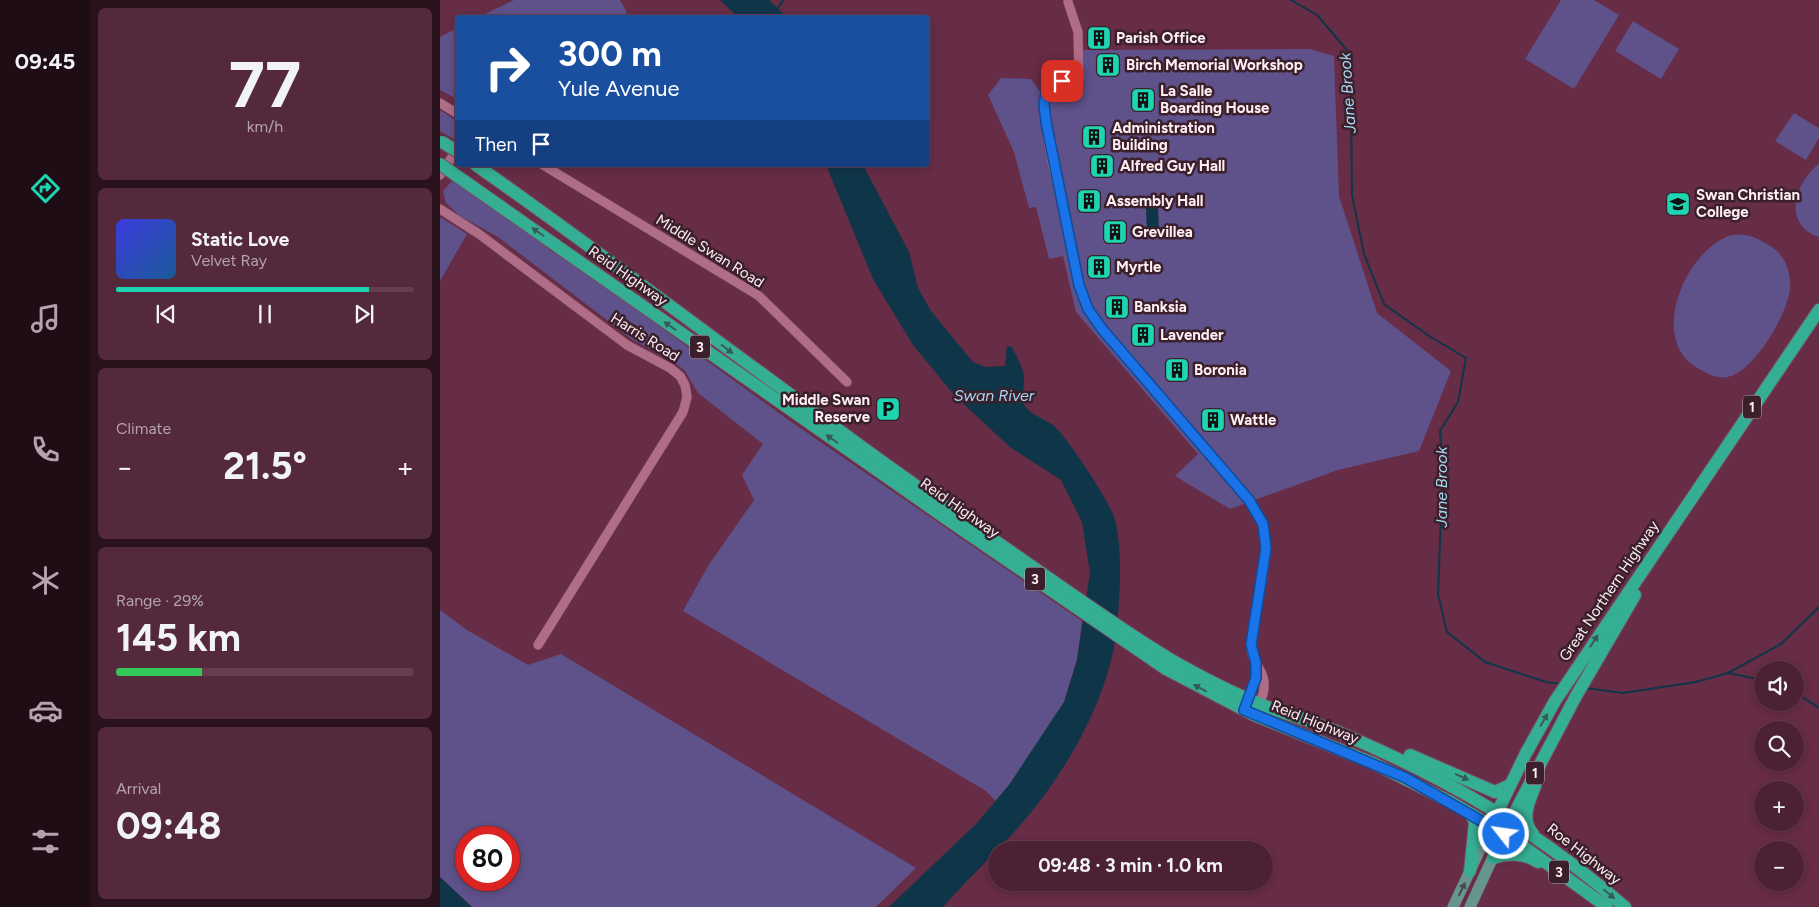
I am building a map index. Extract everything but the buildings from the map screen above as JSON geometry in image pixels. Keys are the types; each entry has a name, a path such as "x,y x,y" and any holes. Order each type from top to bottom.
{"highway":[{"path":"441,141 455,150"},
{"name":"Reid Highway","path":"440,164 1126,637 1175,662 1251,707 1373,763 1491,826"},
{"name":"Reid Highway","path":"479,167 581,239 944,512"},
{"name":"Great Northern Highway","path":"1491,826 1510,786 1566,685 1819,310"},
{"name":"Great Northern Highway","path":"1504,834 1510,819 1581,687 1627,608 1819,324"},
{"name":"Reid Highway","path":"1251,707 1334,730 1418,768 1498,811"},
{"path":"1334,730 1375,739 1495,792 1510,786"},
{"path":"1537,838 1526,822 1526,808 1554,738"},
{"name":"Roe Highway","path":"1498,811 1537,838 1625,907"},
{"path":"1470,871 1475,822 1471,814"},
{"name":"Roe Highway","path":"1491,826 1606,906"},
{"path":"1493,858 1508,854 1533,858 1578,892 1606,906"}],"main road":[{"name":"Great Northern Highway","path":"1453,907 1491,826"},
{"name":"Great Northern Highway","path":"1470,907 1504,834"}],"street":[{"path":"1068,2 1078,32 1079,79 1053,85 1047,92 1044,104 1055,175 1061,192 1064,219 1083,299 1102,329 1259,516 1265,532 1266,548 1251,645 1256,663 1256,680 1251,707"},
{"path":"440,103 455,112"},
{"path":"440,174 455,152"},
{"name":"Middle Swan Road","path":"546,167 759,296 846,382"},
{"name":"Harris Road","path":"440,209 479,234 627,345 670,368 680,376 685,385 687,396 683,412 538,645"}],"shaded area":[{"path":"514,0 620,0 627,13 622,15 483,15"},
{"path":"1561,0 1594,0 1619,15 1574,89 1525,59"},
{"path":"1633,21 1679,49 1661,79 1615,51"},
{"path":"455,29 455,98 440,90 440,37"},
{"path":"1310,49 1334,56 1339,196 1377,313 1451,371 1419,451 1338,470 1230,509 1175,476 1198,454 1076,312 1063,256 1049,259 1036,207 1029,208 1014,152 988,95 1001,78 1031,79 1041,93 1080,92 1079,50"},
{"path":"440,110 455,120 455,140 440,131"},
{"path":"1794,113 1819,128 1819,138 1806,160 1775,141"},
{"path":"1819,164 1819,237 1807,231 1800,223 1796,214 1796,203 1798,192 1803,182"},
{"path":"453,180 509,217 554,253 556,251 787,419 1082,621 1077,660 1064,702 1009,785 996,801 986,791 683,611 708,566 754,500 742,475 763,444 698,393 685,371 673,361 633,340 498,237 460,216 446,203 443,191"},
{"path":"440,217 467,234 440,281"},
{"path":"1732,235 1746,235 1755,238 1778,252 1788,268 1790,288 1783,312 1758,354 1737,373 1727,377 1716,377 1699,369 1683,356 1675,338 1674,318 1678,296 1687,276 1700,257 1715,243"},
{"path":"440,610 467,630 528,665 561,654 916,868 876,907 472,907 440,877"}],"water":[{"path":"720,0 769,0 785,15 736,15"},
{"name":"Swan River","path":"827,167 864,167 909,252 918,288 931,311 973,362 985,367 1005,366 1007,346 1012,347 1023,373 1022,395 1024,404 1034,414 1054,426 1069,443 1109,505 1118,533 1120,580 1117,632 1103,687 1084,731 1073,752 1033,810 1006,841 988,841 988,860 943,907 889,907 976,824 1009,785 1064,702 1077,660 1090,573 1082,522 1061,480 1010,447 955,396 913,345 873,279"},
{"path":"1146,208 1158,208 1159,231 1147,232"},
{"path":"440,877 472,907 440,907"}],"waterway":[{"name":"Jane Brook","path":"778,8 783,0"},
{"name":"Jane Brook","path":"1291,0 1317,15 1347,50 1351,92 1352,195 1364,254 1384,304 1429,336 1466,358 1458,402 1440,431 1443,464 1438,594 1447,632 1485,662 1546,682 1561,684"},
{"path":"1728,673 1781,644 1819,607"},
{"name":"Jane Brook","path":"1585,688 1623,693 1696,682 1728,673 1754,678"},
{"name":"Jane Brook","path":"1804,698 1819,708"}],"place":[{"name":"Parish Office","path":"1099,38"},
{"name":"Birch Memorial Workshop","path":"1108,65"},
{"name":"La Salle Boarding House","path":"1143,100"},
{"name":"Administration Building","path":"1094,137"},
{"name":"Alfred Guy Hall","path":"1102,166"},
{"name":"Assembly Hall","path":"1089,201"},
{"name":"Swan Christian College","path":"1678,204"},
{"name":"Grevillea","path":"1115,232"},
{"name":"Myrtle","path":"1099,267"},
{"name":"Banksia","path":"1117,307"},
{"name":"Lavender","path":"1143,335"},
{"name":"Boronia","path":"1177,370"},
{"name":"Middle Swan Reserve","path":"888,409"},
{"name":"Wattle","path":"1213,420"}],"route":[{"path":"1062,81 1048,89 1044,99 1044,112 1058,188 1061,192 1064,219 1072,257 1085,304 1102,329 1249,500 1264,527 1266,553 1251,645 1256,663 1256,678 1244,710 1406,778 1504,834"}]}
